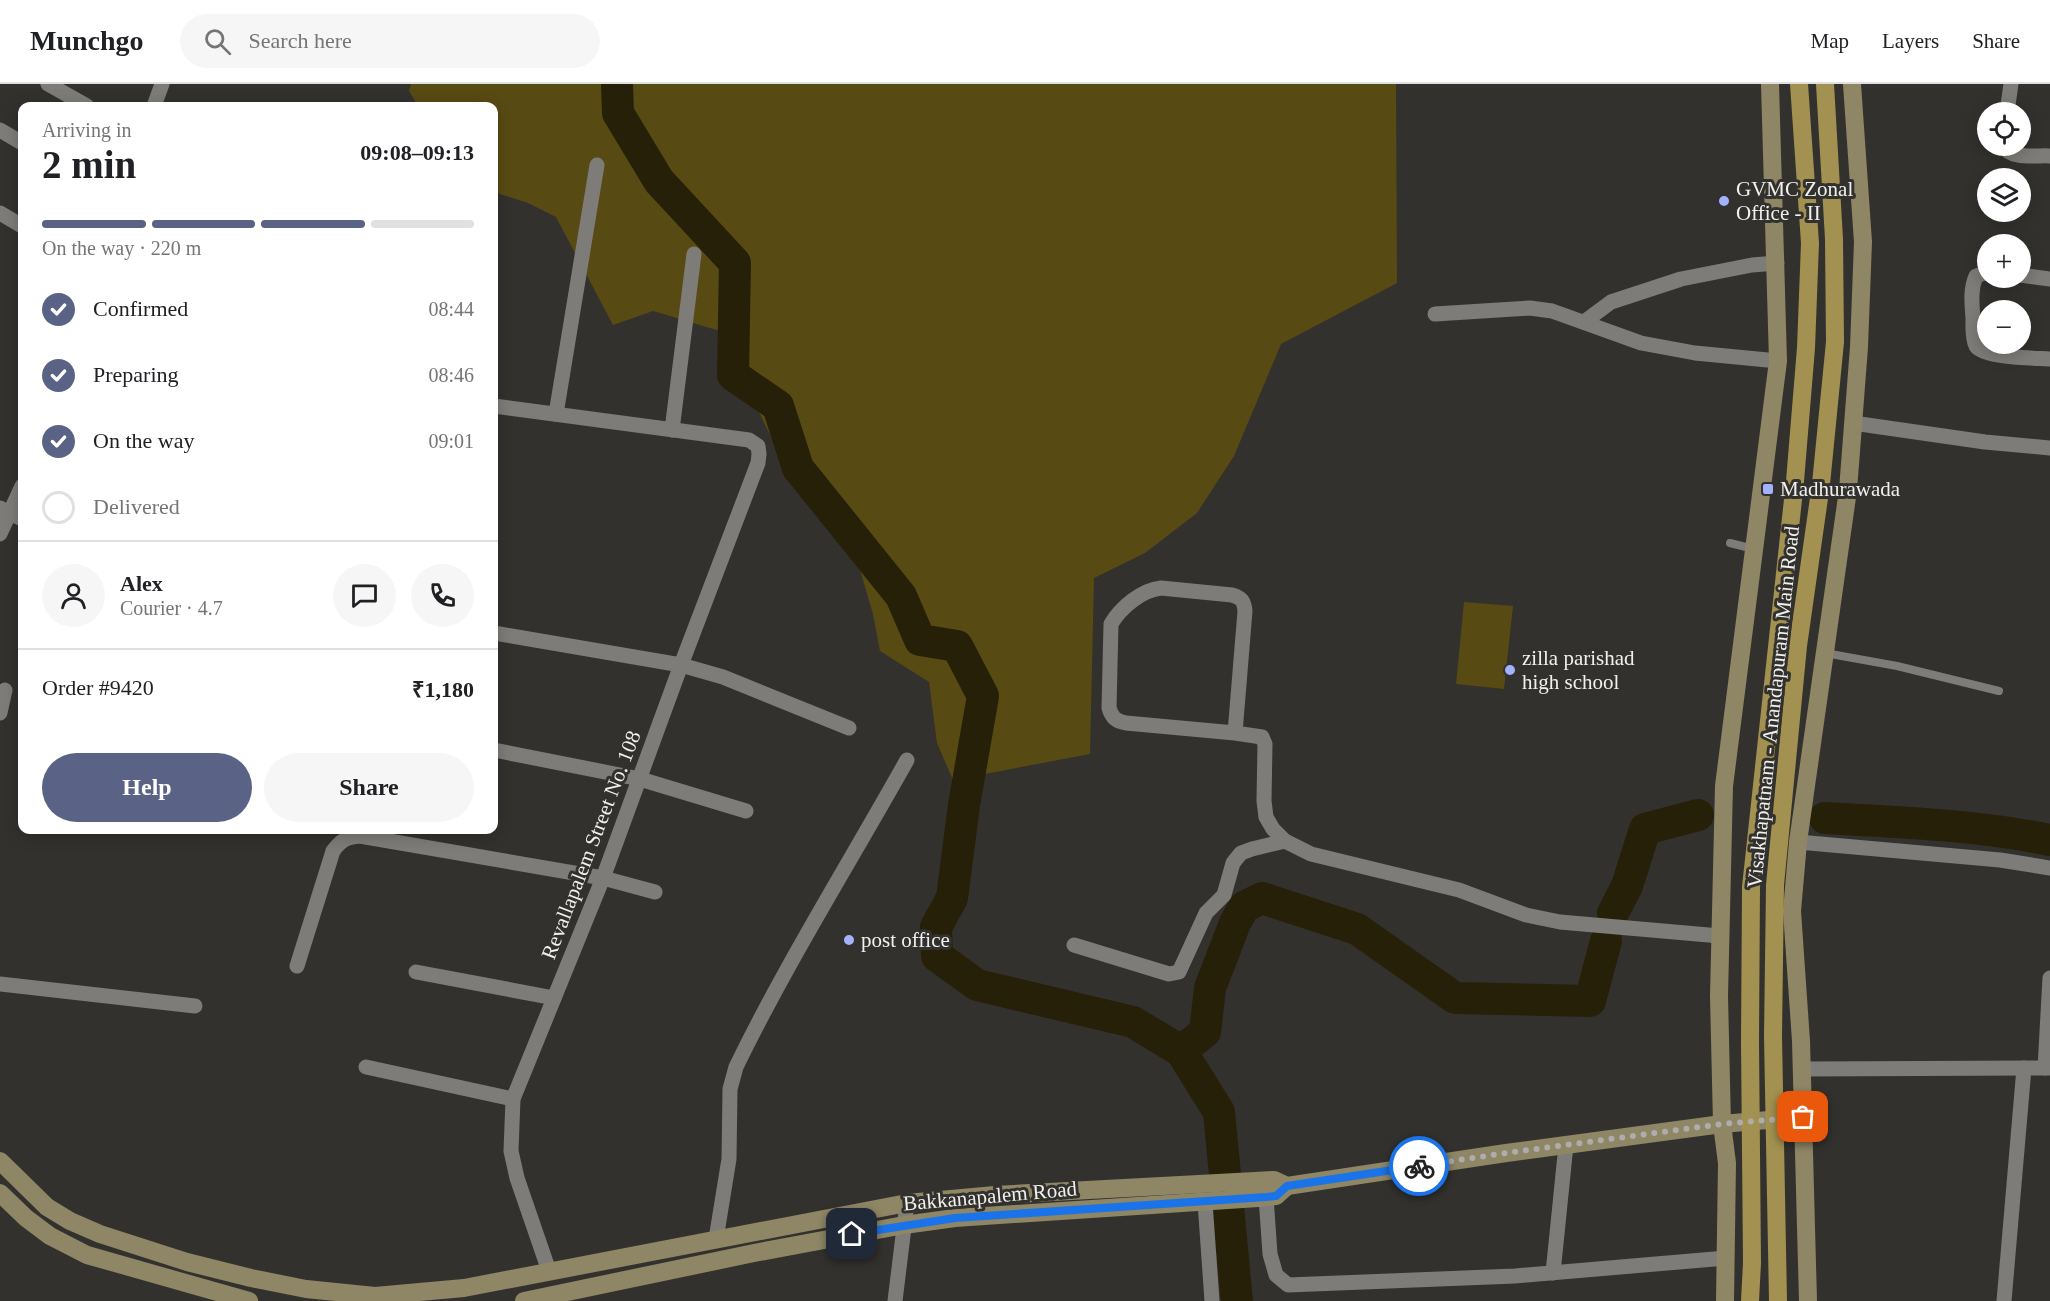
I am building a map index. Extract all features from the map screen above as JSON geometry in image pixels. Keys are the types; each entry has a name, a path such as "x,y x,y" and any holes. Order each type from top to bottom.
{"main road":[{"name":"Visakhapatnam - Anandapuram Main Road","path":"1750,1301 1752,1263 1751,887 1795,481 1807,325 1810,243 1799,84"},
{"name":"Visakhapatnam - Anandapuram Main Road","path":"1778,1301 1773,1036 1775,885 1798,646 1821,484 1835,342 1834,239 1825,84"}],"street":[{"path":"48,84 80,102"},
{"path":"155,102 162,84"},
{"path":"1725,1301 1727,1163 1722,1124 1719,996 1724,786 1778,361 1777,263 1770,84"},
{"path":"1808,1301 1802,1069 1792,911 1798,842 1823,653 1848,490 1853,423 1863,242 1852,84"},
{"path":"2008,102 2011,84"},
{"path":"0,130 18,141"},
{"path":"2031,155 2050,156"},
{"path":"556,414 597,165"},
{"path":"0,213 18,224"},
{"path":"498,407 672,430 694,254"},
{"path":"1584,322 1611,302 1681,279 1752,265 1777,263"},
{"path":"1977,276 1972,286 1973,334 1975,345 1980,351 2050,359"},
{"path":"2031,276 2050,279"},
{"path":"1435,314 1530,308 1552,311 1641,344 1695,353 1778,361"},
{"path":"1853,423 1985,442 2050,448"},
{"name":"Revallapalem Street No. 108","path":"549,1271 517,1178 511,1151 513,1099 603,878 681,664 758,463 758,446 749,440 672,430"},
{"path":"0,534 18,496"},
{"path":"1234,733 1245,611 1245,604 1241,598 1232,595 1161,588 1150,589 1141,594 1115,617 1111,624 1109,708 1111,716 1116,721 1126,723 1262,737 1265,744 1266,817 1273,829 1285,841 1311,854 1459,890 1526,915 1560,922 1720,936"},
{"path":"498,634 681,664 733,681 849,728"},
{"path":"0,713 5,690"},
{"path":"498,751 640,779 746,811"},
{"path":"716,1239 730,1145 729,1089 736,1067 821,907 863,839 907,760"},
{"path":"297,966 333,851 341,841 350,837 360,836 603,878 655,892"},
{"path":"1074,945 1168,974 1179,972 1206,913 1224,895 1233,863 1241,853 1285,841"},
{"path":"1798,842 2000,860 2050,868"},
{"path":"416,972 557,991"},
{"path":"1802,1069 2047,1068 2050,978"},
{"path":"0,984 195,1006"},
{"path":"366,1067 513,1099"},
{"path":"2004,1301 2024,1068"},
{"path":"0,1161 47,1207 70,1221 100,1234 187,1262 306,1289 375,1296 464,1288 907,1203 995,1195 1212,1196 1260,1192 1274,1180 1287,1186 1722,1124 1803,1117"},
{"path":"1552,1273 1566,1145"},
{"path":"1260,1192 1275,1275 1288,1285 1552,1273 1726,1258"},
{"path":"0,1193 26,1218 50,1236 87,1255 249,1301"},
{"path":"1212,1196 1212,1301"},
{"name":"Bakkanapalem Road","path":"524,1301 754,1253 904,1225 965,1217 1212,1196"},
{"path":"896,1301 907,1203"}],"lane":[{"path":"1730,543 1755,550"},
{"path":"1823,653 1897,666 1999,691"}],"shaded area":[{"path":"411,84 1396,84 1397,283 1281,344 1234,456 1197,513 1145,553 1094,578 1090,754 953,780 937,743 929,682 880,651 873,614 856,556 823,520 773,441 720,331 653,311 613,325 556,217 528,203 498,193 498,102 416,102 409,91"},
{"path":"1464,602 1513,606 1504,689 1456,684"}],"waterway":[{"path":"617,84 618,113 659,181 735,263 733,375 778,406 798,468 901,596 920,640 957,646 983,696 964,805 952,898 936,927 937,956 977,985 1133,1022 1181,1051 1219,1112 1237,1301"},
{"path":"1613,913 1627,886 1645,829 1698,815"},
{"path":"1825,818 1966,828 2050,840"},
{"path":"1181,1051 1205,1032 1210,988 1235,923 1244,907 1262,898 1357,929 1455,998 1590,1001 1606,941"}],"way so far":[{"path":"1419,1166 1722,1124 1803,1117"}],"place":[{"name":"GVMC Zonal Office - II","path":"1724,201"},
{"name":"Madhurawada","path":"1768,489"},
{"name":"zilla parishad high school","path":"1510,670"},
{"name":"post office","path":"849,940"}],"route":[{"path":"852,1234 955,1218 1276,1196 1287,1186 1419,1166"}]}
